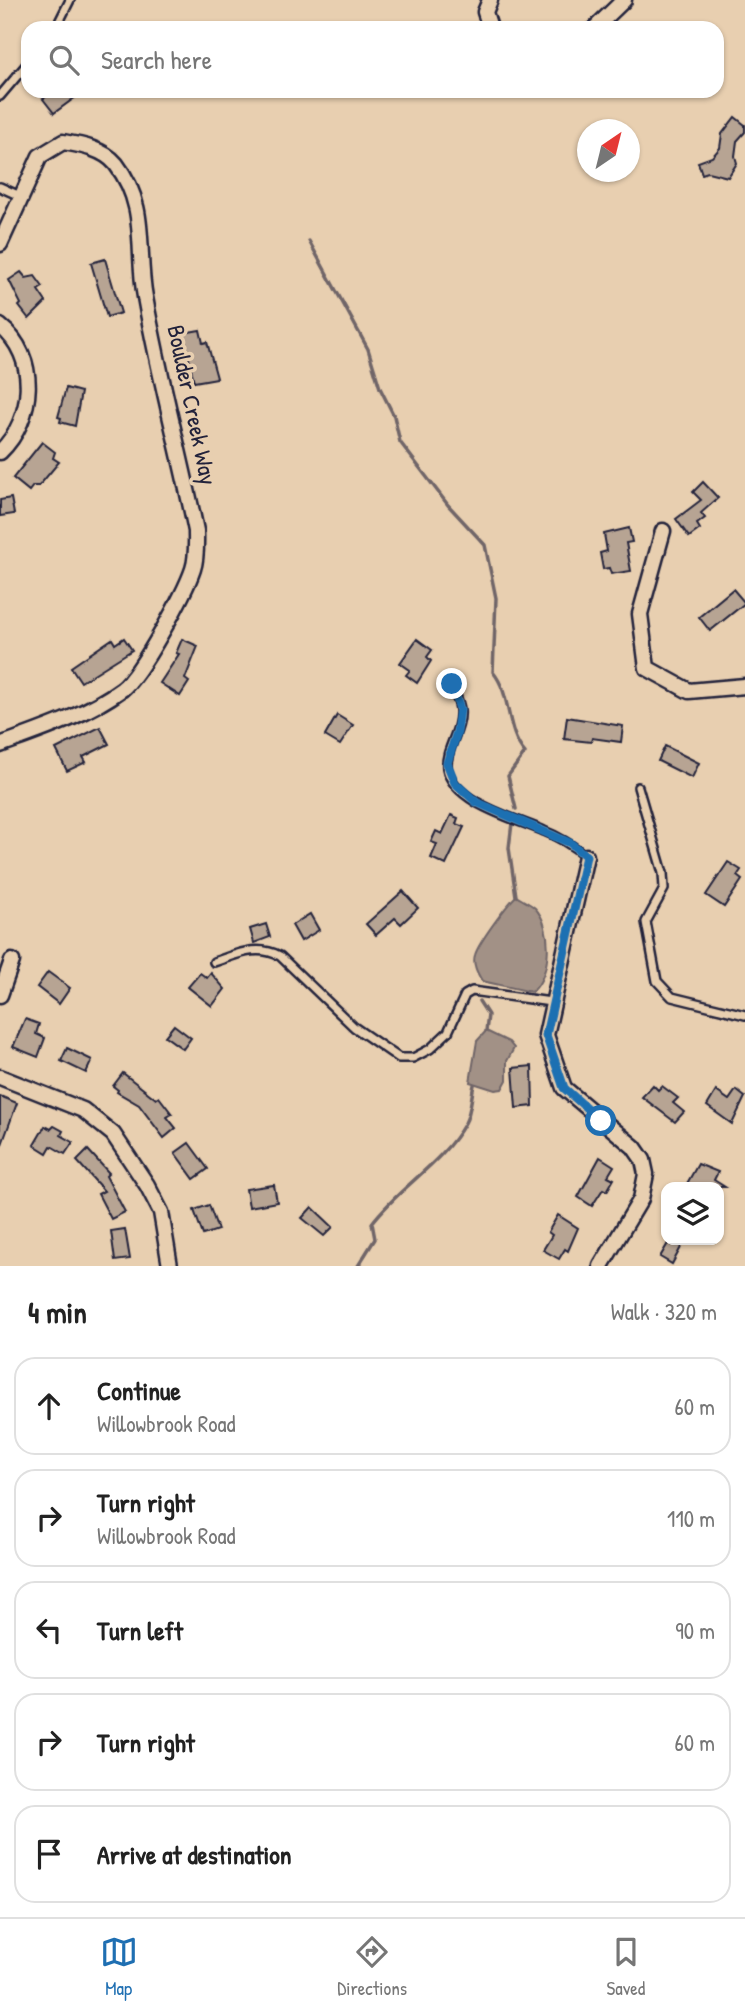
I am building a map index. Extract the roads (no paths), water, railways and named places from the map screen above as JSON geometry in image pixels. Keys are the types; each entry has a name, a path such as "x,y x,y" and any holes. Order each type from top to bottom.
{"street":[{"path":"488,21 485,12 490,0"},
{"path":"603,21 624,0"},
{"name":"Boulder Creek Way","path":"0,244 40,156 63,142 89,147 114,162 130,188 140,218 144,295 196,531 194,567 183,592 138,671 123,688 84,710 0,745"},
{"path":"0,326 13,336 20,349 27,364 29,381 11,440 0,453"},
{"path":"663,531 640,614 646,668 689,691 745,686"},
{"path":"586,856 551,1002 546,1035 564,1088 634,1147 646,1167 644,1193 601,1266"},
{"path":"0,995 12,961"},
{"path":"0,1077 83,1110 113,1135 141,1175 161,1212 170,1266"}],"lane":[{"path":"59,21 70,0"},
{"path":"0,96 21,71"},
{"path":"0,187 22,197"},
{"path":"452,684 460,709 457,732 447,763 455,783 476,802 570,843 586,856"},
{"path":"638,787 663,873 664,889 646,922 657,981 672,998 745,1015"},
{"path":"214,961 247,951 266,949 280,956 354,1027 399,1058 413,1059 448,1032 465,995 472,991 551,1002"}],"waterway":[{"path":"309,241 368,349 380,388 394,416 400,442 448,505 485,545 496,598 493,672 503,691 514,734 525,753 508,776 516,809"},
{"path":"512,823 509,848 516,896"},
{"path":"479,1001 488,1015 486,1031"},
{"path":"358,1266 375,1239 372,1223 456,1138 470,1109 474,1085"}]}
